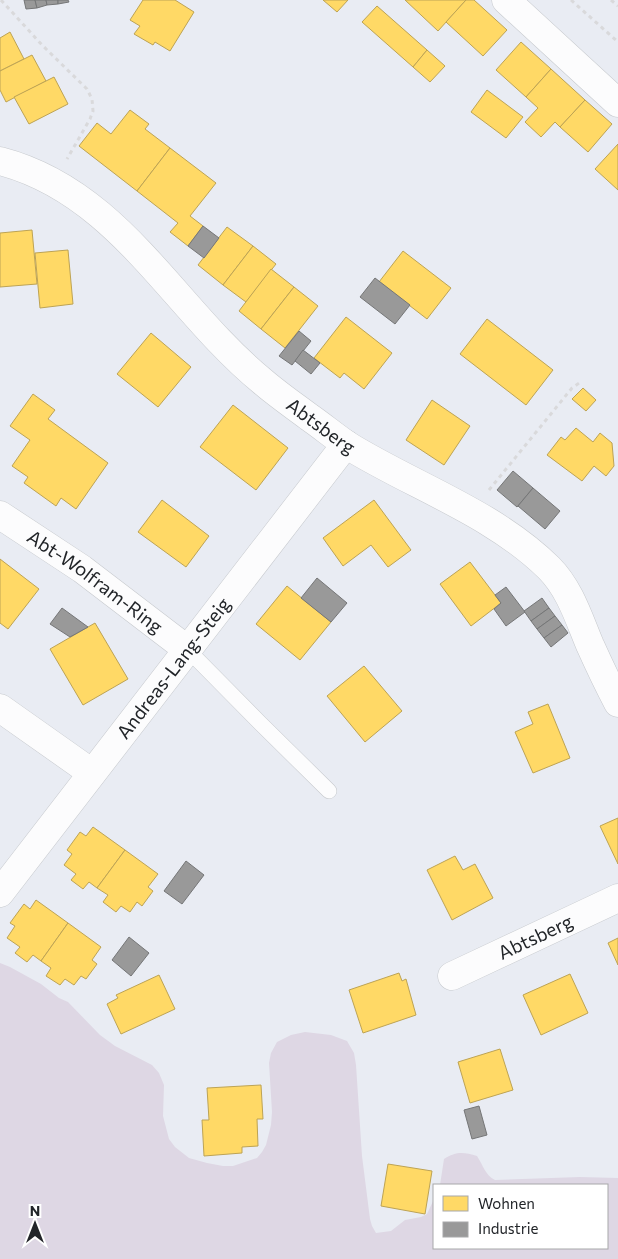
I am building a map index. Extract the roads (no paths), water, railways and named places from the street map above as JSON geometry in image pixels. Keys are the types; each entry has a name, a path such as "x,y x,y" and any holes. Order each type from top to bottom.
{"street":[{"path":"506,0 618,102"},
{"name":"Abtsberg","path":"0,161 19,166 54,182 94,209 128,240 230,354 262,382 346,444 471,512 520,544 550,569 568,592 601,671 618,702"},
{"name":"Andreas-Lang-Steig","path":"0,893 346,444"},
{"name":"Abt-Wolfram-Ring","path":"0,515 82,569 188,650"},
{"path":"0,708 92,773"},
{"name":"Abtsberg","path":"452,976 618,898"}],"lane":[{"path":"188,650 329,791"}]}
